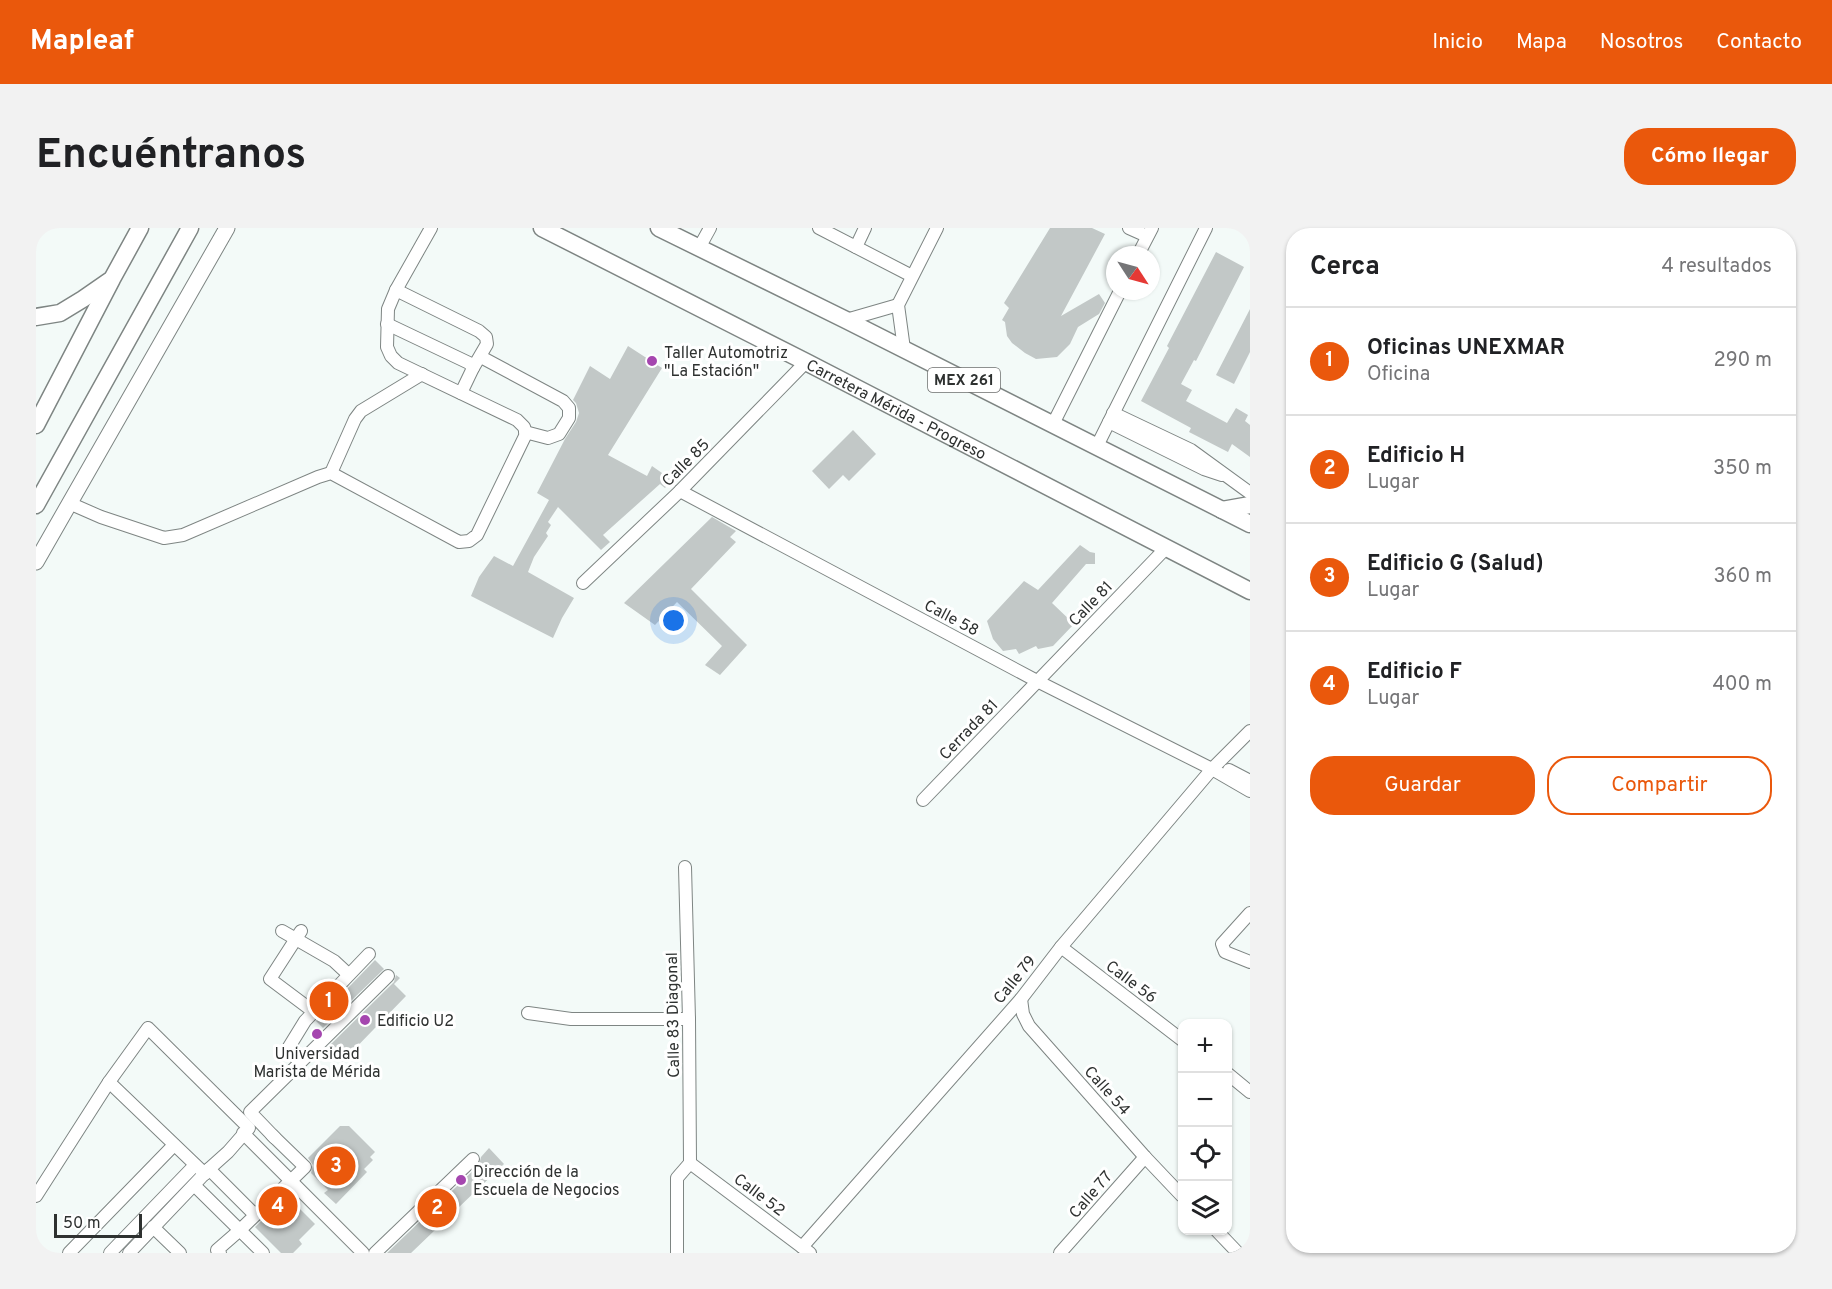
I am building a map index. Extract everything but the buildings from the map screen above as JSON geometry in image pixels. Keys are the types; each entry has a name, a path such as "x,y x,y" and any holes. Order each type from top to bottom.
{"highway":[{"path":"36,425 140,228"},
{"path":"36,505 190,228"},
{"name":"Carretera Mérida - Progreso","path":"542,228 1250,591"},
{"name":"MEX 261","path":"659,228 674,233 699,248 1250,524"},
{"path":"36,317 60,313 112,279"},
{"path":"36,408 60,380"},
{"path":"1222,510 1250,505"}],"main road":[{"path":"36,562 227,228"}],"street":[{"path":"69,503 101,517 164,538 183,535 331,473 459,542 469,541 477,535 526,434 524,427 517,420 398,363 391,356 387,347 388,309 430,228"},
{"path":"699,248 710,228"},
{"path":"819,228 912,276"},
{"path":"856,247 866,228"},
{"path":"904,349 898,304 938,228"},
{"path":"1129,228 1149,232 1142,246"},
{"path":"1097,446 1206,228"},
{"path":"396,290 486,337 487,344 461,393"},
{"path":"1053,424 1115,300"},
{"path":"846,320 898,304"},
{"path":"387,324 469,363 473,368"},
{"path":"481,357 563,401 569,408 569,418 559,434 548,438 525,432"},
{"name":"Calle 85","path":"583,583 680,491 806,362"},
{"path":"331,473 355,419 361,411 422,374"},
{"path":"1111,418 1191,450 1207,459 1250,493"},
{"name":"Calle 58","path":"680,491 1037,681 1214,766"},
{"name":"Calle 81","path":"1037,681 1166,548"},
{"name":"Cerrada 81","path":"923,800 1037,681"},
{"name":"Calle 79","path":"806,1250 1021,999 1061,947 1214,766 1250,732"},
{"path":"1214,766 1250,781"},
{"path":"1214,766 1250,791"},
{"name":"Calle 83 Diagonal","path":"686,867 690,1163"},
{"path":"1250,913 1222,944 1225,952 1250,962"},
{"path":"282,931 334,961 348,974"},
{"path":"301,932 270,979 314,1012"},
{"name":"Calle 56","path":"1061,947 1178,1037"},
{"path":"300,1063 289,1047 305,1021 369,954"},
{"path":"217,1252 305,1167 250,1112 388,976"},
{"name":"Calle 54","path":"1021,999 1023,1014 1029,1026 1178,1192"},
{"path":"528,1013 571,1019 689,1019"},
{"path":"36,1196 109,1082 148,1028 249,1128 129,1253"},
{"path":"1232,1078 1250,1092"},
{"path":"109,1082 195,1165 207,1172 255,1215"},
{"path":"243,1134 363,1253"},
{"path":"69,1253 174,1145"},
{"name":"Calle 77","path":"1060,1253 1145,1157"},
{"path":"375,1253 473,1159"},
{"path":"677,1253 676,1178 690,1163"},
{"name":"Calle 52","path":"690,1163 806,1250"},
{"path":"110,1253 195,1165"},
{"path":"195,1186 263,1253"},
{"path":"153,1227 180,1253"},
{"path":"1221,1235 1238,1253"}],"place":[{"name":"Taller Automotriz \"La Estación\"","path":"652,361"},
{"name":"Oficinas UNEXMAR","path":"329,1001"},
{"name":"Edificio U2","path":"365,1020"},
{"name":"Universidad Marista de Mérida","path":"317,1034"},
{"name":"Edificio G (Salud)","path":"336,1166"},
{"name":"Dirección de la Escuela de Negocios","path":"461,1180"},
{"name":"Edificio F","path":"278,1206"},
{"name":"Edificio H","path":"437,1208"}]}
